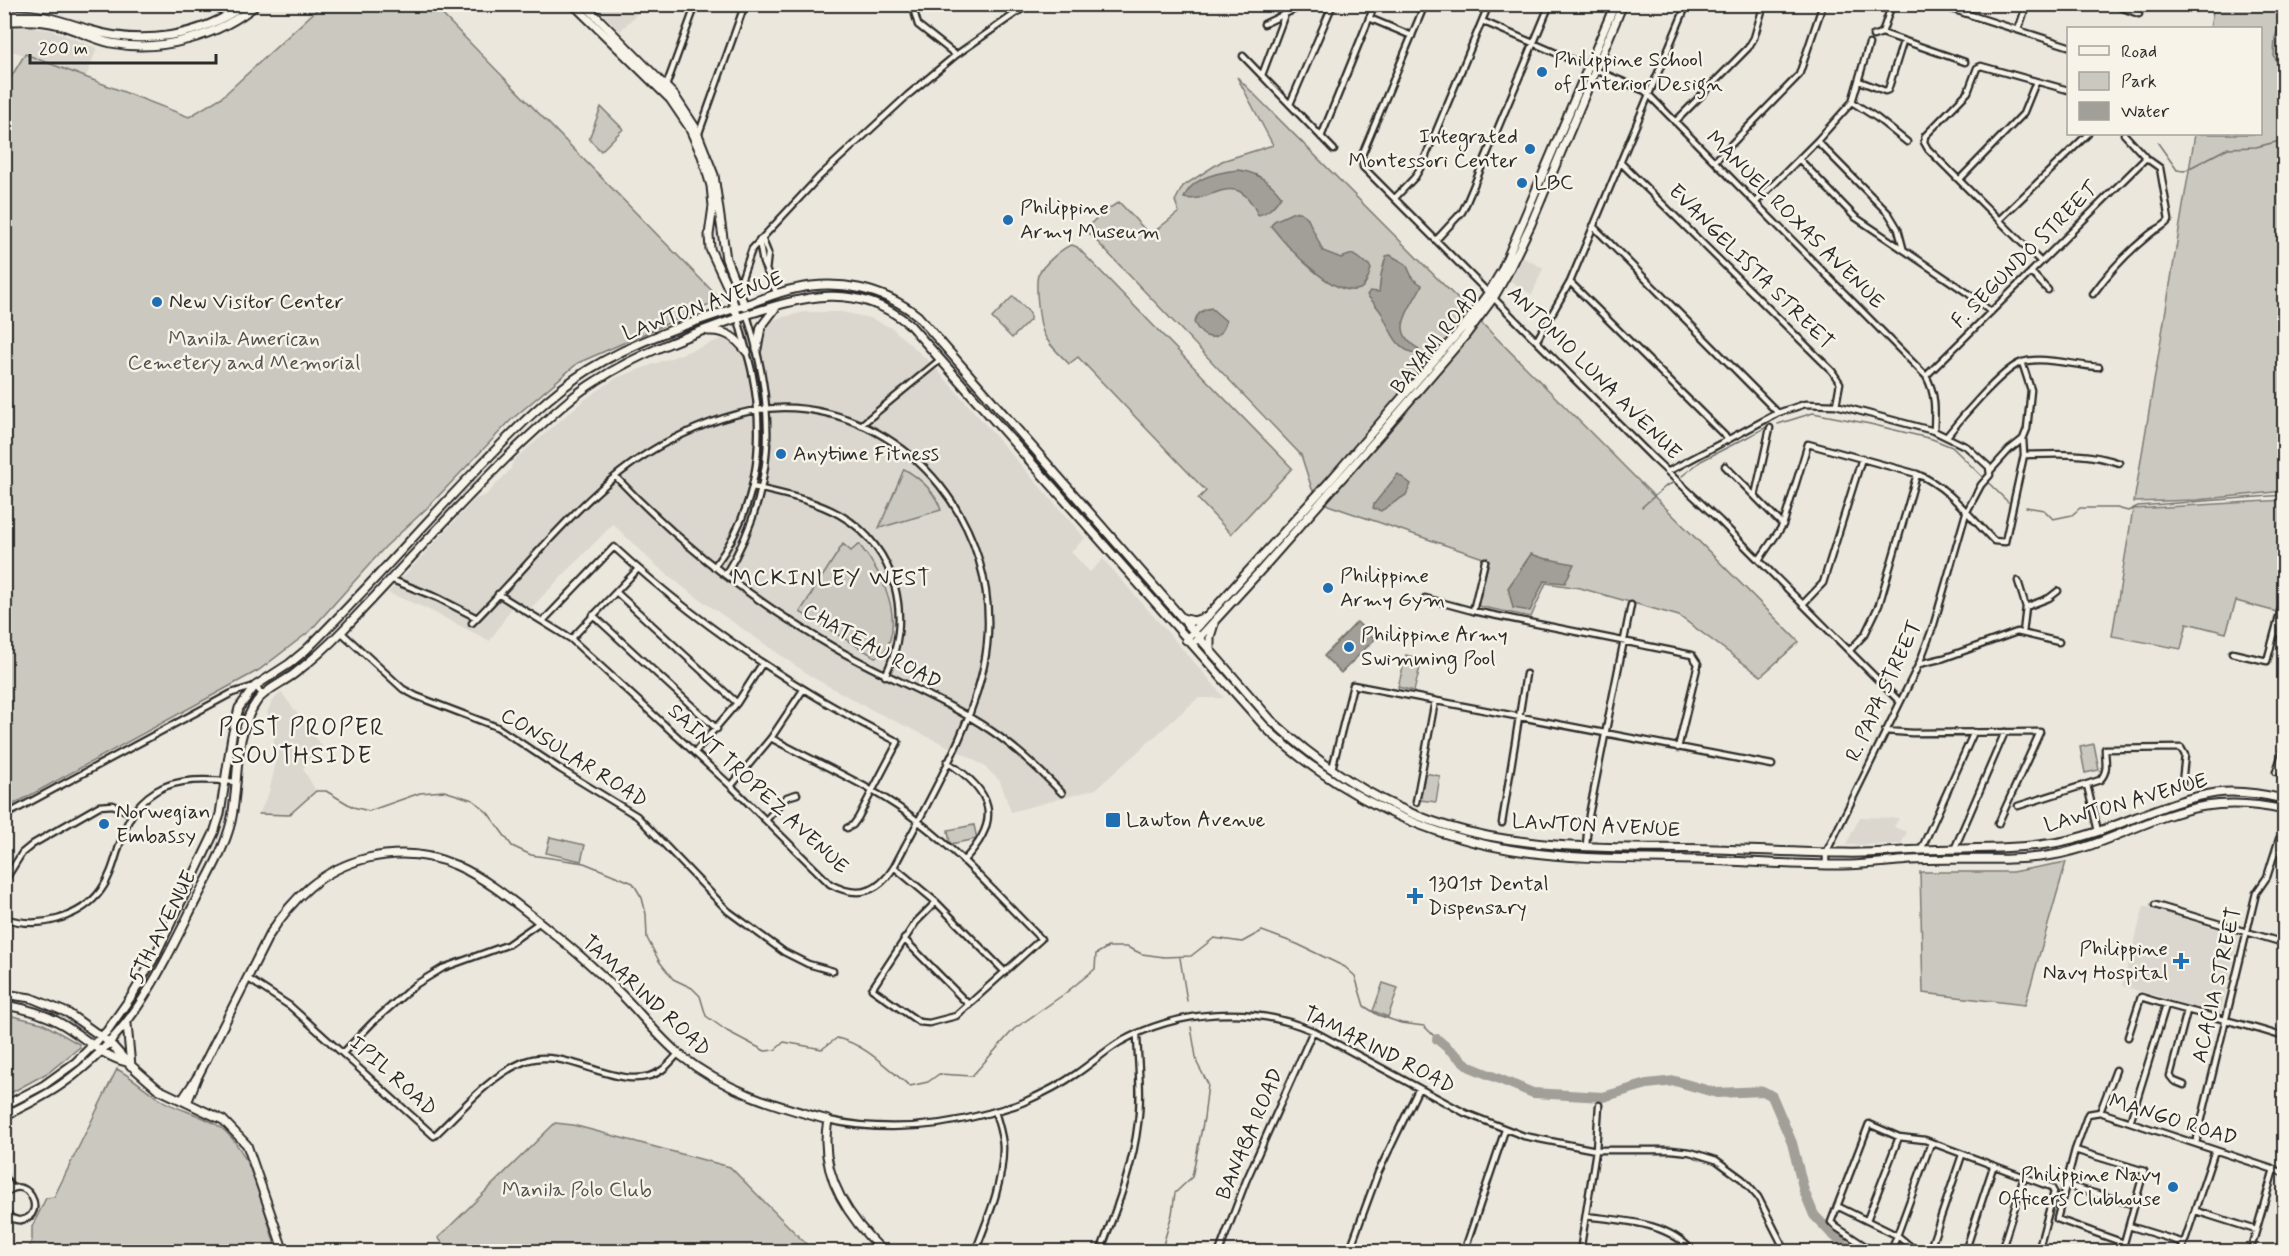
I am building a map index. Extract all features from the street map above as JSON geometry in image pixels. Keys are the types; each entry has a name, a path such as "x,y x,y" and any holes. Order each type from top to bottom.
{"main road":[{"path":"4,22 36,21 124,37 164,37 204,26 231,14 245,4"},
{"path":"4,15 37,15 122,45 164,44 229,24 257,4"},
{"path":"573,4 685,108 699,133 714,175 726,259 747,315"},
{"path":"584,4 665,90 694,136 713,198 710,249 736,307 738,318"},
{"name":"BAYANI ROAD","path":"1591,68 1615,4"},
{"name":"BAYANI ROAD","path":"1189,643 1259,568 1465,336 1492,294 1591,68 1623,4"},
{"name":"LAWTON AVENUE","path":"255,686 289,664 312,644 484,461 567,386 587,371 661,334 777,294 814,286 861,288 884,296 912,311 923,321 1271,720 1332,769 1400,807 1447,826 1529,842 1878,853 2038,845 2076,838 2197,796 2235,792 2284,799"},
{"name":"LAWTON AVENUE","path":"263,695 305,665 341,632 502,461 575,395 640,356 697,333 796,299 822,296 847,298 877,305 909,324 1267,729 1324,776 1365,801 1442,833 1529,853 1826,865 1877,864 1912,860 2033,858 2075,850 2203,807 2251,804 2284,810"},
{"path":"757,349 761,327 778,305"},
{"path":"697,333 715,331 727,333 736,339 747,352"},
{"path":"1181,617 1194,621 1213,619 1210,651"},
{"name":"5TH AVENUE","path":"4,1106 55,1078 93,1045 119,1016 146,973 207,850 220,814 232,736 239,708 255,686"},
{"name":"5TH AVENUE","path":"4,1116 59,1087 110,1042 127,1023 157,978 218,857 231,823 244,728 250,713 263,695"},
{"name":"TAMARIND ROAD","path":"185,1102 280,917 306,889 331,871 353,862 400,854 432,857 453,863 470,870 492,885 540,922 618,991 678,1054 712,1078 741,1093 828,1120"},
{"path":"4,994 31,998 68,1013 110,1042 129,1064 158,1089 223,1120 247,1145 284,1251"},
{"path":"4,1005 44,1015 101,1050 129,1064"},
{"path":"127,1023 129,1064"},
{"path":"828,1120 825,1146 829,1169 835,1185 841,1199 858,1223 884,1251"}],"street":[{"path":"665,90 696,4"},
{"path":"699,133 745,4"},
{"path":"912,4 918,25 956,55"},
{"path":"738,289 748,254 819,177 872,126 956,55 1029,4"},
{"path":"1264,24 1306,4"},
{"path":"1290,104 1333,4"},
{"path":"1321,137 1375,4"},
{"name":"ANTONIO LUNA AVENUE","path":"1425,4 1362,155 1363,167 1900,702"},
{"path":"1395,198 1415,177 1422,165 1489,4"},
{"path":"1437,239 1462,212 1550,4"},
{"path":"1538,340 1570,282 1687,4"},
{"path":"1675,122 1748,48 1754,38 1764,4"},
{"path":"1715,161 1799,75 1823,4"},
{"path":"1882,33 1892,4"},
{"path":"1936,4 2067,46"},
{"path":"2018,30 2026,4"},
{"path":"2112,4 2139,14"},
{"path":"1262,75 1285,14"},
{"path":"1369,18 1413,36"},
{"path":"1482,21 1579,63"},
{"path":"1873,36 1882,33 1965,62"},
{"path":"1756,202 1852,102 1869,44"},
{"path":"1859,81 1885,91 1888,90 1902,45"},
{"path":"1243,56 1334,150"},
{"path":"2041,262 1924,142 1925,136 1968,92 1977,68 1981,66 2067,90"},
{"name":"MANUEL ROXAS AVENUE","path":"1591,68 1645,91 1926,376 1936,402 1934,430"},
{"path":"1959,180 2023,114 2036,82"},
{"path":"1852,102 1877,118 1906,142"},
{"path":"2000,220 2087,135"},
{"path":"2093,294 2107,275 2151,232 2165,225 2169,220 2162,172 2125,135"},
{"path":"1817,141 1890,214 1898,229 1903,248"},
{"name":"F. SEGUNDO STREET","path":"1926,376 2146,158"},
{"path":"1799,159 1855,217 1969,294 1991,312"},
{"name":"EVANGELISTA STREET","path":"1620,162 1832,370 1840,382 1836,405"},
{"path":"1593,226 1778,413"},
{"path":"760,239 760,254 777,294"},
{"path":"2031,272 2048,290"},
{"path":"1570,282 1728,439"},
{"path":"725,575 744,540 761,489 767,455 768,410 757,349 747,315"},
{"path":"714,567 741,523 753,487 758,455 752,375 738,318"},
{"path":"861,425 941,359"},
{"path":"1947,436 1987,392 2012,368 2022,362 2040,360 2100,367"},
{"path":"1760,560 1783,525 1808,444 1933,480 1994,541 2005,542 2024,455 2023,439 2028,429 2031,390 2022,362"},
{"path":"1669,471 1778,413 1805,404 1836,405 1934,430 1976,454 1989,467 1990,473"},
{"name":"SAINT TROPEZ AVENUE","path":"472,623 498,594 592,498 648,452 686,433 726,418 756,411 795,408 818,411 861,425 903,450 940,484 960,513 978,553 988,606 987,645 980,684 967,716 947,762 894,867 884,881 874,888 854,893 830,884 695,752 570,639 498,594"},
{"path":"1755,496 1770,428"},
{"name":"R. PAPA STREET","path":"1826,853 1919,664 1934,624 1966,513 1981,484 2008,450 2023,439"},
{"path":"2024,455 2070,454 2102,457 2119,463"},
{"path":"1803,604 1823,583 1862,459"},
{"path":"1725,466 1783,525"},
{"path":"1850,650 1865,634 1879,605 1917,474"},
{"name":"CHATEAU ROAD","path":"616,477 666,527 725,575 796,625 885,675 967,716 1007,742 1034,764 1062,793"},
{"path":"753,487 814,503 831,510 853,524 876,547 893,579 899,605 900,625 897,650 885,675"},
{"path":"543,621 614,547 698,619 762,664 803,690 898,742 858,818 853,825 847,828"},
{"path":"1473,611 1485,561"},
{"path":"570,639 638,569"},
{"path":"390,579 438,598 477,618"},
{"path":"2018,581 2026,607 2023,633"},
{"path":"2026,607 2049,598 2058,591"},
{"path":"616,592 737,703"},
{"path":"1425,598 1473,611 1692,655 1698,664 1678,747"},
{"path":"2232,653 2267,661 2284,598"},
{"path":"1586,845 1589,815 1631,605"},
{"path":"593,615 717,729"},
{"name":"CONSULAR ROAD","path":"341,632 403,688 416,696 497,727 637,816 728,911 784,952 833,971"},
{"path":"1919,664 1944,658 2017,632 2059,642"},
{"path":"2275,632 2284,635"},
{"path":"695,752 737,703 762,664"},
{"path":"1502,823 1526,674"},
{"path":"1332,769 1337,757 1353,685 1772,765"},
{"path":"4,816 226,696 255,686 263,695"},
{"path":"731,786 771,738 803,690"},
{"path":"1416,802 1435,700"},
{"path":"1885,731 2040,732 1998,824"},
{"path":"1921,850 1974,732"},
{"path":"1954,850 2005,732"},
{"path":"771,738 872,792 917,820 963,861 1041,939 956,1016 928,1023 919,1022 872,989 916,922 936,902"},
{"path":"2018,806 2087,785 2104,776 2106,768 2104,749 2181,748 2185,755 2182,783"},
{"path":"2276,772 2284,748"},
{"path":"947,762 978,785 987,807 985,832 980,843 963,861"},
{"path":"4,918 24,922 52,921 88,904 108,880 124,829 132,814 145,799 156,791 171,784 190,781 237,782"},
{"path":"2087,785 2098,831"},
{"path":"765,820 787,797 797,794"},
{"path":"4,882 22,854 33,844 99,806 113,805 132,814"},
{"name":"ACACIA STREET","path":"2196,1143 2256,893 2267,877 2279,839"},
{"path":"1826,853 1826,865"},
{"path":"894,867 936,902 1005,972"},
{"path":"2155,905 2284,943"},
{"path":"343,1053 373,1022 415,985 443,968 507,945 540,922"},
{"path":"904,939 969,1005"},
{"name":"IPIL ROAD","path":"247,978 290,1006 434,1136 492,1081 523,1062 548,1057 557,1058 610,1074 642,1078 663,1070 678,1054"},
{"path":"2128,1037 2141,997 2187,1011 2247,1024 2284,1037"},
{"path":"2130,1122 2166,1005"},
{"path":"2184,1085 2174,1081 2170,1076 2187,1011"},
{"name":"TAMARIND ROAD","path":"828,1120 850,1125 896,1128 944,1124 1022,1103 1058,1085 1120,1042 1193,1017 1230,1013 1278,1019 1313,1031 1465,1113 1505,1130 1596,1150 1671,1150 1704,1155 1722,1164 1742,1179 1758,1197 1786,1251"},
{"name":"BANABA ROAD","path":"1219,1251 1246,1180 1313,1031"},
{"path":"1100,1251 1124,1187 1135,1143 1140,1094 1137,1035"},
{"path":"2100,1112 2116,1070"},
{"path":"1349,1251 1378,1173 1419,1088"},
{"path":"1580,1251 1596,1150 1599,1105"},
{"path":"975,1251 989,1217 1000,1171 1003,1146 995,1111"},
{"name":"MANGO ROAD","path":"2129,1226 2124,1243 2057,1219 2075,1150 2088,1113 2100,1112 2284,1173"},
{"path":"1874,1251 1831,1222 1869,1124 1899,1137 1931,1143 2053,1189 2038,1251"},
{"path":"1464,1251 1505,1130"},
{"path":"1867,1220 1899,1137"},
{"path":"1891,1251 1931,1143"},
{"path":"2075,1150 2144,1171 2129,1226 2184,1243"},
{"path":"2181,1251 2215,1150"},
{"path":"1929,1251 1962,1155"},
{"path":"1965,1251 1993,1167"},
{"path":"2250,1251 2274,1169"},
{"path":"4,1175 12,1190"},
{"path":"2001,1251 2025,1177"},
{"path":"2066,1185 2135,1205"},
{"path":"4,1196 17,1188 27,1191 34,1199 33,1210 27,1218 22,1220 11,1218 4,1211"},
{"path":"1837,1206 1898,1236 1917,1251"},
{"path":"2196,1211 2256,1230"},
{"path":"1586,1216 1650,1227 1672,1234 1693,1251"}],"shaded area":[{"path":"593,5 642,5 639,12 620,31"},
{"path":"13,28 51,30 97,48 86,77 12,51"},
{"path":"1522,257 1543,268 1532,295 1511,281"},
{"name":"MCKINLEY WEST","path":"805,312 842,312 870,318 892,328 933,365 1085,538 1071,552 1090,572 1103,559 1224,698 1198,698 1096,789 1011,812 1000,781 984,766 812,677 688,591 652,562 613,524 530,609 516,601 490,641 423,607 388,593 475,499 486,495 510,470 514,460 584,400 616,378 779,318"},
{"path":"281,692 322,746 303,769 316,791 289,815 259,814 269,792 275,767 273,727 267,713 271,703"},
{"path":"1860,817 1899,818 1894,827 1907,832 1901,844 1846,845"},
{"name":"Philippine Navy Hospital","path":"2144,906 2239,936 2220,1014 2122,986"}],"green space":[{"name":"Manila American Cemetery and Memorial","path":"323,4 433,5 721,300 578,363 511,420 426,509 385,547 310,631 259,670 5,809 5,87 25,54 189,117 222,97"},
{"path":"2277,4 2284,7 2284,491 2197,500 2134,502 2195,135 2262,135 2262,27 2210,27 2214,5"},
{"path":"1237,77 1799,642 1761,676 1679,616 1580,588 1546,583 1531,617 1478,606 1489,560 1328,505 1312,489 1301,455 1085,229 1102,213 1119,202 1150,235 1179,212 1175,201 1183,186 1222,161 1273,145"},
{"path":"601,107 623,129 601,151 589,139"},
{"path":"1072,245 1077,247 1292,468 1231,534 1198,499 1206,491 1078,357 1069,364 1045,337 1039,312 1038,275 1053,257"},
{"path":"1013,296 1030,313 1030,320 1012,338 992,318"},
{"path":"904,469 926,486 935,497 941,510 879,528"},
{"path":"2284,500 2284,586 2277,612 2236,601 2226,633 2187,623 2181,649 2112,636 2133,509"},
{"path":"843,544 851,551 859,544 883,582 892,612 892,627 890,641 883,655 875,657 800,612"},
{"path":"1406,655 1422,659 1414,691 1398,687"},
{"path":"2094,744 2099,770 2085,773 2080,747"},
{"path":"1425,773 1440,776 1436,802 1420,800"},
{"path":"974,825 977,839 950,844 948,830"},
{"path":"550,837 585,845 581,861 546,853"},
{"path":"2066,862 2025,1005 1923,993 1920,872 2012,872"},
{"path":"1383,983 1398,988 1388,1017 1373,1011"},
{"path":"4,1014 42,1023 79,1044 80,1047 49,1072 7,1095"},
{"path":"117,1069 158,1098 210,1121 229,1135 240,1149 256,1182 277,1251 28,1251 32,1240 32,1227 46,1198 54,1197"},
{"name":"Manila Polo Club","path":"555,1123 573,1125 730,1167 813,1251 444,1251 447,1248 438,1238"}],"water":[{"path":"1238,170 1262,178 1281,196 1268,211 1258,215 1241,192 1232,189 1194,199 1184,198 1199,180 1214,174"},
{"path":"1294,212 1300,212 1307,217 1323,251 1341,258 1352,254 1369,265 1371,269 1362,288 1349,290 1337,286 1311,268 1287,245 1271,226 1274,221"},
{"path":"1390,255 1406,264 1413,279 1422,285 1404,319 1403,327 1409,342 1419,349 1418,354 1399,345 1380,311 1367,295 1370,291 1379,292 1386,256"},
{"path":"1211,308 1226,321 1220,334 1211,337 1202,333 1194,322 1201,312"},
{"path":"1398,474 1411,484 1406,495 1381,511 1373,508 1374,504"},
{"path":"1531,554 1574,564 1565,583 1544,581 1530,611 1513,608 1508,588"},
{"name":"Philippine Army Swimming Pool","path":"1357,622 1375,639 1341,673 1324,656"}],"waterway":[{"path":"2284,12 2275,38 2274,56 2284,76"},
{"path":"2158,143 2177,170 2184,171 2228,148 2256,147 2284,140"},
{"path":"1778,424 1813,413 1932,439 1952,447 2008,502"},
{"path":"1682,476 1701,461 1767,427"},
{"path":"1642,507 1666,486 1675,482"},
{"path":"2026,507 2044,510 2053,519 2072,515 2080,508 2117,508 2128,511 2138,506 2284,495"},
{"path":"259,814 289,815 316,791 326,791 353,807 369,811 420,793 444,791 473,800 488,813 512,846 531,855 584,863 633,883 642,898 646,914 647,938 659,961 673,979 692,988 700,996 706,1016 727,1031 765,1051 775,1050 784,1042 822,1049 837,1038 848,1041 876,1058 910,1086 928,1082 939,1074 972,1076 1014,1029 1063,995 1095,969 1096,954 1108,947 1127,947 1142,954 1164,957 1191,956 1214,938 1242,942 1262,931 1297,944 1345,967 1355,976 1364,1006 1378,1015 1401,1023 1424,1026 1437,1039"},
{"path":"1180,958 1187,1001"},
{"path":"1161,1252 1172,1214 1175,1193 1192,1177 1204,1118 1208,1084 1197,1063 1191,1027"},
{"path":"1437,1039 1470,1067 1533,1093 1603,1097 1647,1084 1675,1081 1717,1093 1763,1091 1772,1096 1792,1143 1804,1191 1814,1215 1853,1252"}],"place":[{"name":"Philippine School of Interior Design","path":"1542,72"},
{"name":"Integrated Montessori Center","path":"1530,149"},
{"name":"LBC","path":"1522,183"},
{"name":"Philippine Army Museum","path":"1008,220"},
{"name":"New Visitor Center","path":"157,302"},
{"name":"Anytime Fitness","path":"781,454"},
{"name":"Philippine Army Gym","path":"1328,588"},
{"name":"Philippine Army Swimming Pool","path":"1349,647"},
{"name":"Lawton Avenue","path":"1113,820"},
{"name":"Norwegian Embassy","path":"104,824"},
{"name":"1301st Dental Dispensary","path":"1415,896"},
{"name":"Philippine Navy Hospital","path":"2181,961"},
{"name":"Philippine Navy Officers Clubhouse","path":"2173,1187"}],"district":[{"name":"MCKINLEY WEST","path":"832,579"},
{"name":"POST PROPER SOUTHSIDE","path":"302,742"}]}
